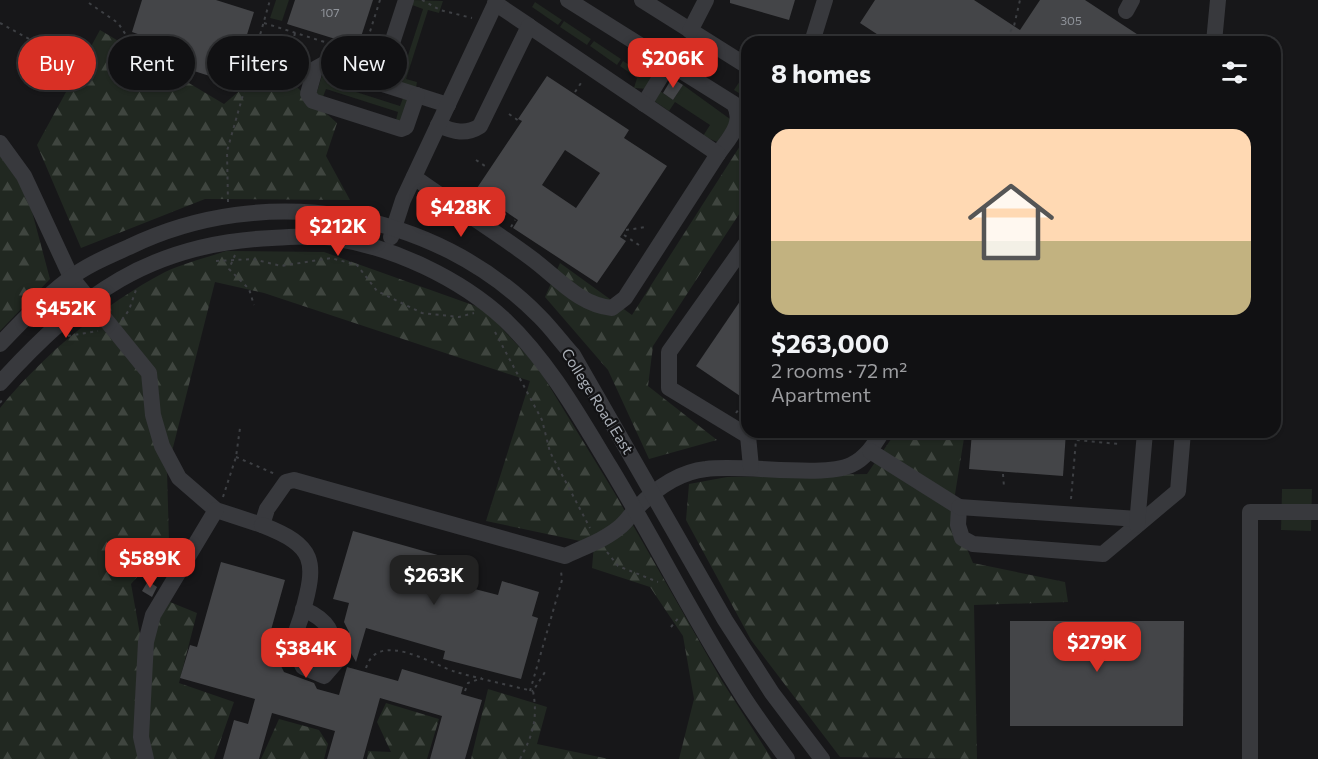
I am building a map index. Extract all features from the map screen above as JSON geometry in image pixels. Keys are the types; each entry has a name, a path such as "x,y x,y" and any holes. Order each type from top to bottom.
{"street":[{"path":"394,36 406,0"},
{"path":"414,177 533,259 567,289 602,307 612,308 625,298 738,124 740,114 734,104 568,0"},
{"path":"642,0 741,62"},
{"path":"690,32 706,0"},
{"path":"814,36 825,0"},
{"path":"1215,36 1218,0"},
{"path":"386,251 414,177 496,2 718,154"},
{"path":"438,125 450,131 470,133 480,126 530,26"},
{"path":"644,104 669,63"},
{"path":"319,66 315,69 308,94 313,101 401,129 406,127 417,95"},
{"path":"402,90 448,105"},
{"path":"0,143 24,176 71,277 149,373 153,415 162,446 179,478 216,510 283,534 302,547 311,563 312,580 303,609"},
{"name":"College Road East","path":"0,344 44,299 71,277 150,237 192,221 230,214 282,210 329,212 394,227 422,237 462,257 502,285 540,317 573,355 737,638 772,693 822,759"},
{"name":"College Road East","path":"4,388 63,317 88,298 126,275 165,257 237,240 332,238 386,251 458,286 503,319 542,362 575,409 636,509 734,682 787,759"},
{"path":"741,250 669,352 669,388 741,432"},
{"path":"748,438 752,467"},
{"path":"262,525 267,509 279,491 286,482 294,480 565,556 599,541 622,525 654,493 680,475 706,469 752,467 828,470 851,465 870,451 878,438"},
{"path":"1138,522 1145,438"},
{"path":"959,507 958,525 962,538 973,544 1103,554 1138,522 1178,491 1182,438"},
{"path":"870,451 959,507 1070,514 1138,522"},
{"path":"146,759 141,737 146,642 153,615 216,510"},
{"path":"1250,759 1250,512 1318,512"}],"path":[{"path":"230,214 226,193 226,151 270,0"},
{"path":"369,36 380,0"},
{"path":"422,0 440,10 486,24"},
{"path":"1007,36 1014,26 1020,0"},
{"path":"88,3 118,23 129,36"},
{"path":"0,23 24,36"},
{"path":"264,23 321,41"},
{"path":"309,61 319,66"},
{"path":"306,90 308,94"},
{"path":"509,114 519,121"},
{"path":"476,160 488,168"},
{"path":"626,230 646,227"},
{"path":"624,235 653,255"},
{"path":"237,240 234,260 229,269 249,289 254,305"},
{"path":"206,261 254,259 281,266 331,258 357,265 377,291 422,313 459,317 478,313"},
{"path":"66,337 96,332 124,319 140,283"},
{"path":"489,325 542,420 550,452 599,541 618,566 663,584"},
{"path":"0,403 4,388"},
{"path":"216,510 236,457 240,428"},
{"path":"1070,514 1076,440 1119,444"},
{"path":"236,457 275,474"},
{"path":"1003,474 1004,487"},
{"path":"520,759 530,740 537,714 531,691 562,580 560,568"},
{"path":"671,627 682,614 687,624"},
{"path":"366,668 368,661 379,652 393,650 432,660 452,670 531,691"},
{"path":"531,691 545,672"},
{"path":"465,691 468,683 482,678"}],"green space":[{"path":"276,0 289,0 282,21 270,18"},
{"path":"413,0 443,1 439,13 428,10 407,76 407,58 423,9 412,5"},
{"path":"535,2 562,20 558,25 532,7"},
{"path":"564,21 591,39 587,45 560,27"},
{"path":"100,30 110,36 108,36 108,90 195,90 195,87 224,104 240,90 300,90 337,123 326,156 350,200 205,199 81,248 37,145 67,90 96,90 96,37"},
{"path":"594,41 621,59 617,65 590,46"},
{"path":"623,61 641,72 646,65 652,68 655,75 648,89 634,88 637,78 620,66"},
{"path":"321,79 321,90 326,90 323,97 316,95"},
{"path":"407,79 417,82 416,88 407,85"},
{"path":"741,80 741,94 734,90"},
{"path":"683,85 730,119 730,124 717,142 703,136 710,125 675,102 669,111 654,101 657,89 673,100"},
{"path":"329,90 350,90 400,106 403,98 409,99 401,122 396,120 398,112"},
{"path":"741,144 741,211 653,346 648,386 717,440 649,459 608,370 545,297 560,263 632,315"},
{"path":"0,155 26,189 50,279 0,331"},
{"path":"226,251 324,252 484,309 537,366 614,492 722,681 772,759 679,759 694,699 683,636 650,587 592,568 594,544 486,521 530,381 264,293 215,282 167,471 169,541 131,584 141,640 170,602 197,613 179,683 234,702 214,759 0,759 0,408 55,350 120,299 165,272"},
{"path":"892,438 964,438 952,513 973,563 1065,582 1068,602 974,605 977,759 840,757 751,640 686,520 689,484 727,477 867,474"},
{"path":"1282,489 1312,489 1311,531 1281,530"},
{"path":"488,689 547,707 537,744 609,759 471,759"},
{"path":"386,703 439,719 427,759 367,759 368,751 391,752 377,722"},
{"path":"279,719 319,730 328,744 324,759 261,759"}],"building":[{"path":"142,0 216,0 254,12 247,36 207,36 207,75 195,71 195,36 143,36 132,32"},
{"path":"295,0 373,0 361,36 326,36 287,24"},
{"path":"730,0 795,0 789,20 730,3"},
{"path":"875,0 974,0 1020,30 1040,0 1085,0 1140,36 880,36 860,23"},
{"path":"547,76 629,130 624,138 667,166 620,237 626,241 597,283 513,228 518,220 475,191 522,121 518,119","holes":["565,150 600,173 576,208 542,185"]},
{"path":"672,78 683,85 673,100 663,93"},
{"path":"741,300 741,397 696,366"},
{"path":"972,438 1066,438 1063,476 969,469"},
{"path":"353,531 473,565 467,587 498,595 502,581 539,592 532,616 538,618 521,679 443,659 445,651 366,628 356,662 346,644 349,632 344,622 349,603 333,599"},
{"path":"221,562 285,580 271,630 280,633 284,640 280,664 284,672 314,683 317,689 339,695 347,667 398,681 402,669 463,687 461,694 482,700 465,759 430,759 442,716 380,698 363,759 327,759 335,731 272,713 259,759 223,759 234,720 248,724 255,699 180,678 190,645 197,647"},
{"path":"148,581 157,587 152,597 142,591"},
{"path":"1010,621 1184,621 1183,726 1010,726"}]}
